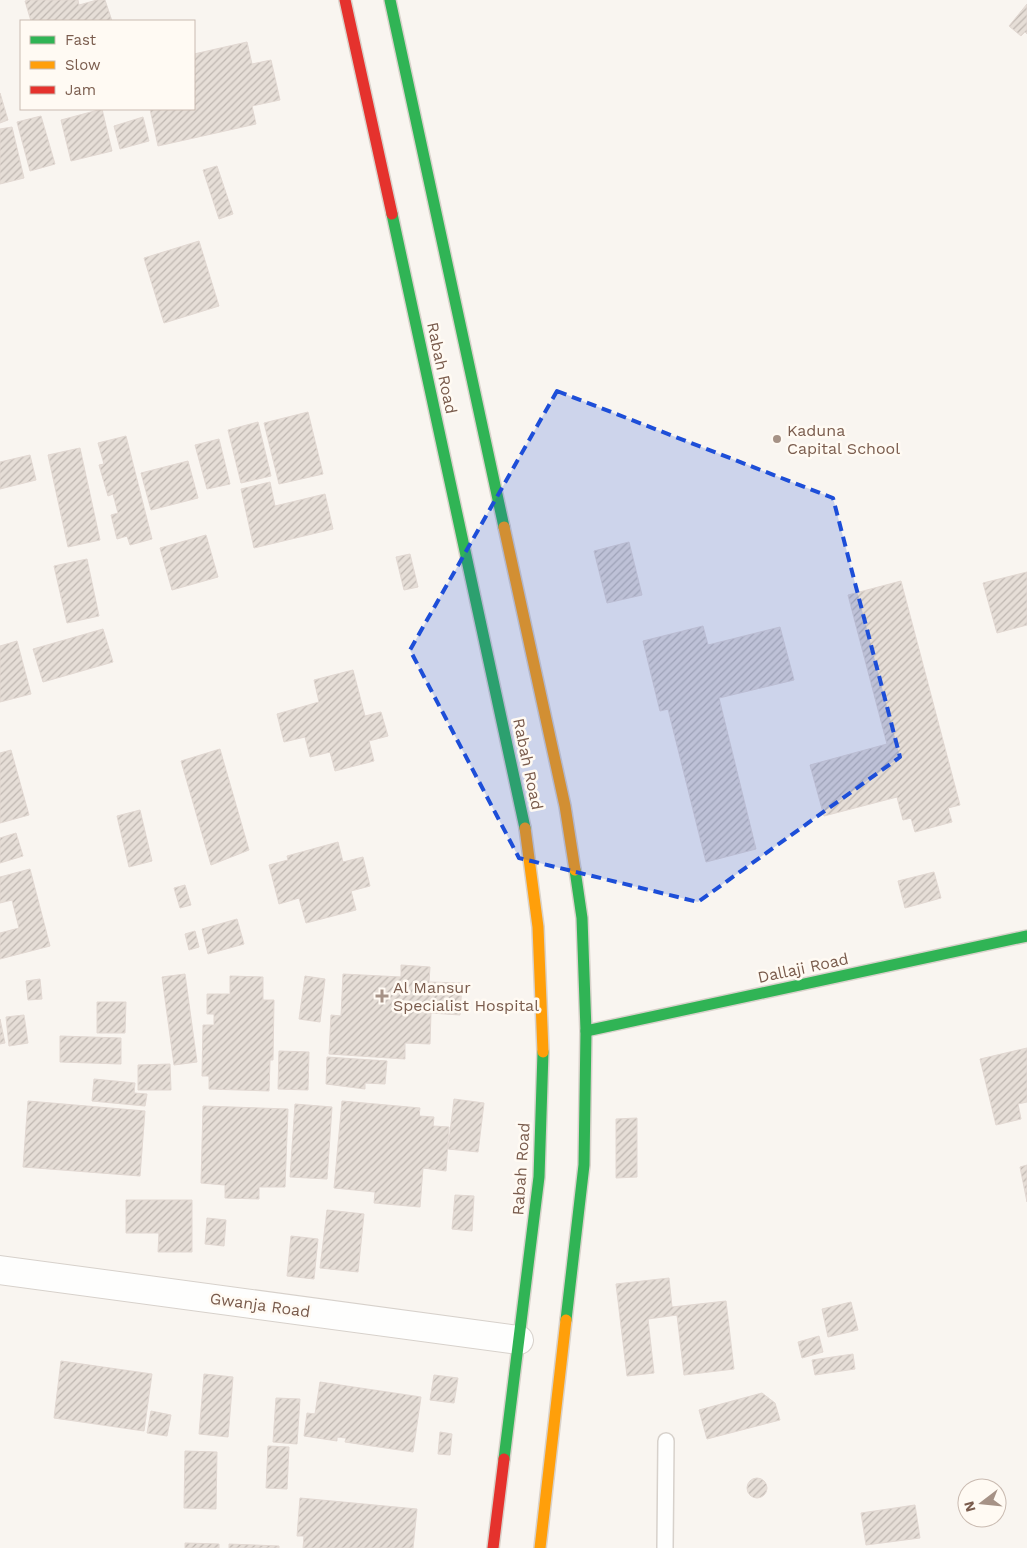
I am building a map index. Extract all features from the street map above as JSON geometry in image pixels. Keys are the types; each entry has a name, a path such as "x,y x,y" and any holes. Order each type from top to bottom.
{"main road":[{"name":"Rabah Road","path":"345,0 524,819 537,917 543,1041 539,1177 492,1548"},
{"name":"Rabah Road","path":"390,0 565,806 582,918 586,1032 584,1165 540,1548"},
{"name":"Dallaji Road","path":"586,1032 1027,936"}],"street":[{"name":"Gwanja Road","path":"0,1270 519,1340"}],"lane":[{"path":"665,1548 666,1441"}],"highlighted area":[{"path":"557,391 833,498 900,757 698,902 519,858 410,650"}],"building":[{"path":"78,0 79,5 97,0 105,0 112,20 31,20 25,1"},
{"path":"1027,4 1027,34 1025,32 1021,36 1009,26"},
{"path":"247,42 252,64 271,60 280,100 252,106 256,124 158,146 150,110 195,110 195,54"},
{"path":"0,93 8,120 0,123"},
{"path":"102,110 112,151 71,161 61,120"},
{"path":"41,116 55,164 30,171 17,122"},
{"path":"143,117 149,141 120,149 114,126"},
{"path":"12,127 24,178 0,184 0,129"},
{"path":"217,166 233,214 219,219 203,170"},
{"path":"199,241 219,306 164,323 144,258"},
{"path":"308,412 323,474 279,484 264,423"},
{"path":"258,422 271,476 241,483 228,430"},
{"path":"126,436 152,539 130,545 127,536 117,539 111,515 118,513 113,494 108,496 99,465 104,464 98,443"},
{"path":"219,439 230,484 207,489 195,445"},
{"path":"80,448 100,540 68,547 48,455"},
{"path":"30,455 36,480 0,489 0,462"},
{"path":"188,461 198,498 151,510 141,473"},
{"path":"270,482 275,506 325,494 333,529 254,548 241,489"},
{"path":"206,535 218,577 172,590 160,548"},
{"path":"629,542 642,595 607,603 594,551"},
{"path":"410,554 418,587 404,590 396,557"},
{"path":"87,559 99,616 67,623 54,566"},
{"path":"1027,572 1027,625 997,633 983,583"},
{"path":"901,581 960,805 948,808 952,822 915,832 911,818 903,820 897,797 824,816 810,765 887,744 848,595"},
{"path":"703,626 708,645 780,627 794,680 719,698 756,849 706,862 668,709 660,711 643,641"},
{"path":"103,629 113,662 43,682 33,649"},
{"path":"17,641 31,694 0,702 0,646"},
{"path":"353,670 365,716 381,712 388,736 369,741 374,761 335,771 330,752 310,757 305,737 284,742 277,714 319,702 314,680"},
{"path":"220,749 249,850 211,865 181,761"},
{"path":"11,750 29,815 0,823 0,753"},
{"path":"140,810 152,861 129,867 117,816"},
{"path":"16,833 23,856 0,863 0,838"},
{"path":"338,842 343,862 363,857 370,886 351,891 356,910 306,923 299,898 279,904 269,865 288,860 287,856"},
{"path":"30,869 50,946 0,959 0,933 19,928 12,900 0,903 0,877"},
{"path":"934,872 941,898 905,908 898,881"},
{"path":"185,885 191,905 180,908 174,888"},
{"path":"237,919 244,944 208,954 202,929"},
{"path":"195,931 199,947 189,950 185,934"},
{"path":"401,965 430,967 429,982 462,983 460,1015 431,1013 430,1044 405,1043 405,1059 329,1054 331,1015 341,1016 343,974 401,977"},
{"path":"185,974 197,1062 174,1065 162,977"},
{"path":"230,976 263,977 263,1000 274,1000 273,1060 270,1060 269,1091 209,1089 209,1076 202,1076 203,1025 214,1025 214,1014 207,1014 207,994 230,994"},
{"path":"305,976 325,979 320,1022 299,1019"},
{"path":"40,979 42,999 28,1000 26,981"},
{"path":"97,1002 126,1002 125,1033 97,1033"},
{"path":"24,1015 28,1043 9,1046 6,1017"},
{"path":"0,1019 5,1043 0,1044"},
{"path":"60,1036 121,1038 121,1064 60,1062"},
{"path":"1027,1048 1027,1102 1018,1104 1021,1119 996,1125 980,1059"},
{"path":"279,1051 309,1052 308,1090 278,1089"},
{"path":"327,1057 387,1061 385,1084 365,1083 365,1089 326,1084"},
{"path":"170,1064 171,1090 138,1090 138,1065"},
{"path":"94,1079 135,1083 134,1093 147,1094 145,1106 92,1101"},
{"path":"454,1099 484,1103 478,1152 448,1149"},
{"path":"28,1101 145,1111 140,1176 23,1167"},
{"path":"342,1101 420,1108 419,1116 434,1117 433,1126 449,1127 446,1171 423,1168 420,1207 374,1203 375,1192 334,1188"},
{"path":"295,1104 332,1107 327,1179 290,1177"},
{"path":"203,1106 288,1109 285,1187 259,1187 259,1199 225,1198 225,1185 201,1183"},
{"path":"637,1118 637,1177 616,1178 616,1119"},
{"path":"1027,1165 1027,1202 1020,1167"},
{"path":"455,1195 474,1196 472,1231 452,1229"},
{"path":"126,1200 192,1200 192,1252 158,1252 159,1233 126,1233"},
{"path":"327,1210 364,1214 358,1272 320,1268"},
{"path":"207,1218 226,1220 224,1246 205,1244"},
{"path":"291,1236 318,1239 314,1279 287,1276"},
{"path":"669,1278 672,1307 726,1301 734,1369 684,1375 677,1315 648,1319 654,1373 627,1376 616,1284"},
{"path":"851,1302 858,1330 828,1337 822,1309"},
{"path":"819,1336 823,1352 802,1358 798,1342"},
{"path":"853,1354 855,1369 815,1375 812,1360"},
{"path":"61,1361 152,1374 144,1431 54,1418"},
{"path":"204,1374 233,1377 228,1437 199,1434"},
{"path":"434,1375 458,1378 454,1403 430,1400"},
{"path":"320,1382 421,1397 413,1452 345,1442 346,1438 337,1437 337,1441 304,1436 307,1413 315,1414"},
{"path":"762,1393 775,1403 780,1420 707,1439 699,1410"},
{"path":"276,1398 300,1399 297,1444 273,1442"},
{"path":"151,1411 171,1415 167,1436 147,1433"},
{"path":"440,1432 452,1434 450,1455 438,1454"},
{"path":"268,1446 289,1447 287,1489 266,1488"},
{"path":"185,1451 217,1452 216,1509 184,1508"},
{"path":"757,1478 764,1481 767,1488 764,1495 757,1498 750,1495 747,1488 750,1481"},
{"path":"300,1498 417,1509 413,1548 303,1548 304,1536 297,1536"},
{"path":"915,1505 920,1538 866,1545 861,1513"},
{"path":"185,1543 219,1544 219,1548 185,1548"},
{"path":"229,1544 279,1546 279,1548 229,1548"}],"traffic: fast":[{"path":"390,0 504,527"},
{"path":"392,214 525,828"},
{"path":"566,1320 584,1165 586,1031 582,918 575,870"},
{"path":"586,1031 1027,936"},
{"path":"504,1459 539,1177 543,1052"}],"traffic: slow":[{"path":"504,527 565,806 575,870"},
{"path":"525,828 538,927 543,1052"},
{"path":"540,1548 566,1320"}],"traffic: jam":[{"path":"345,0 392,214"},
{"path":"493,1548 504,1459"}],"place":[{"name":"Kaduna Capital School","path":"777,439"},
{"name":"Al Mansur Specialist Hospital","path":"382,996"}]}
